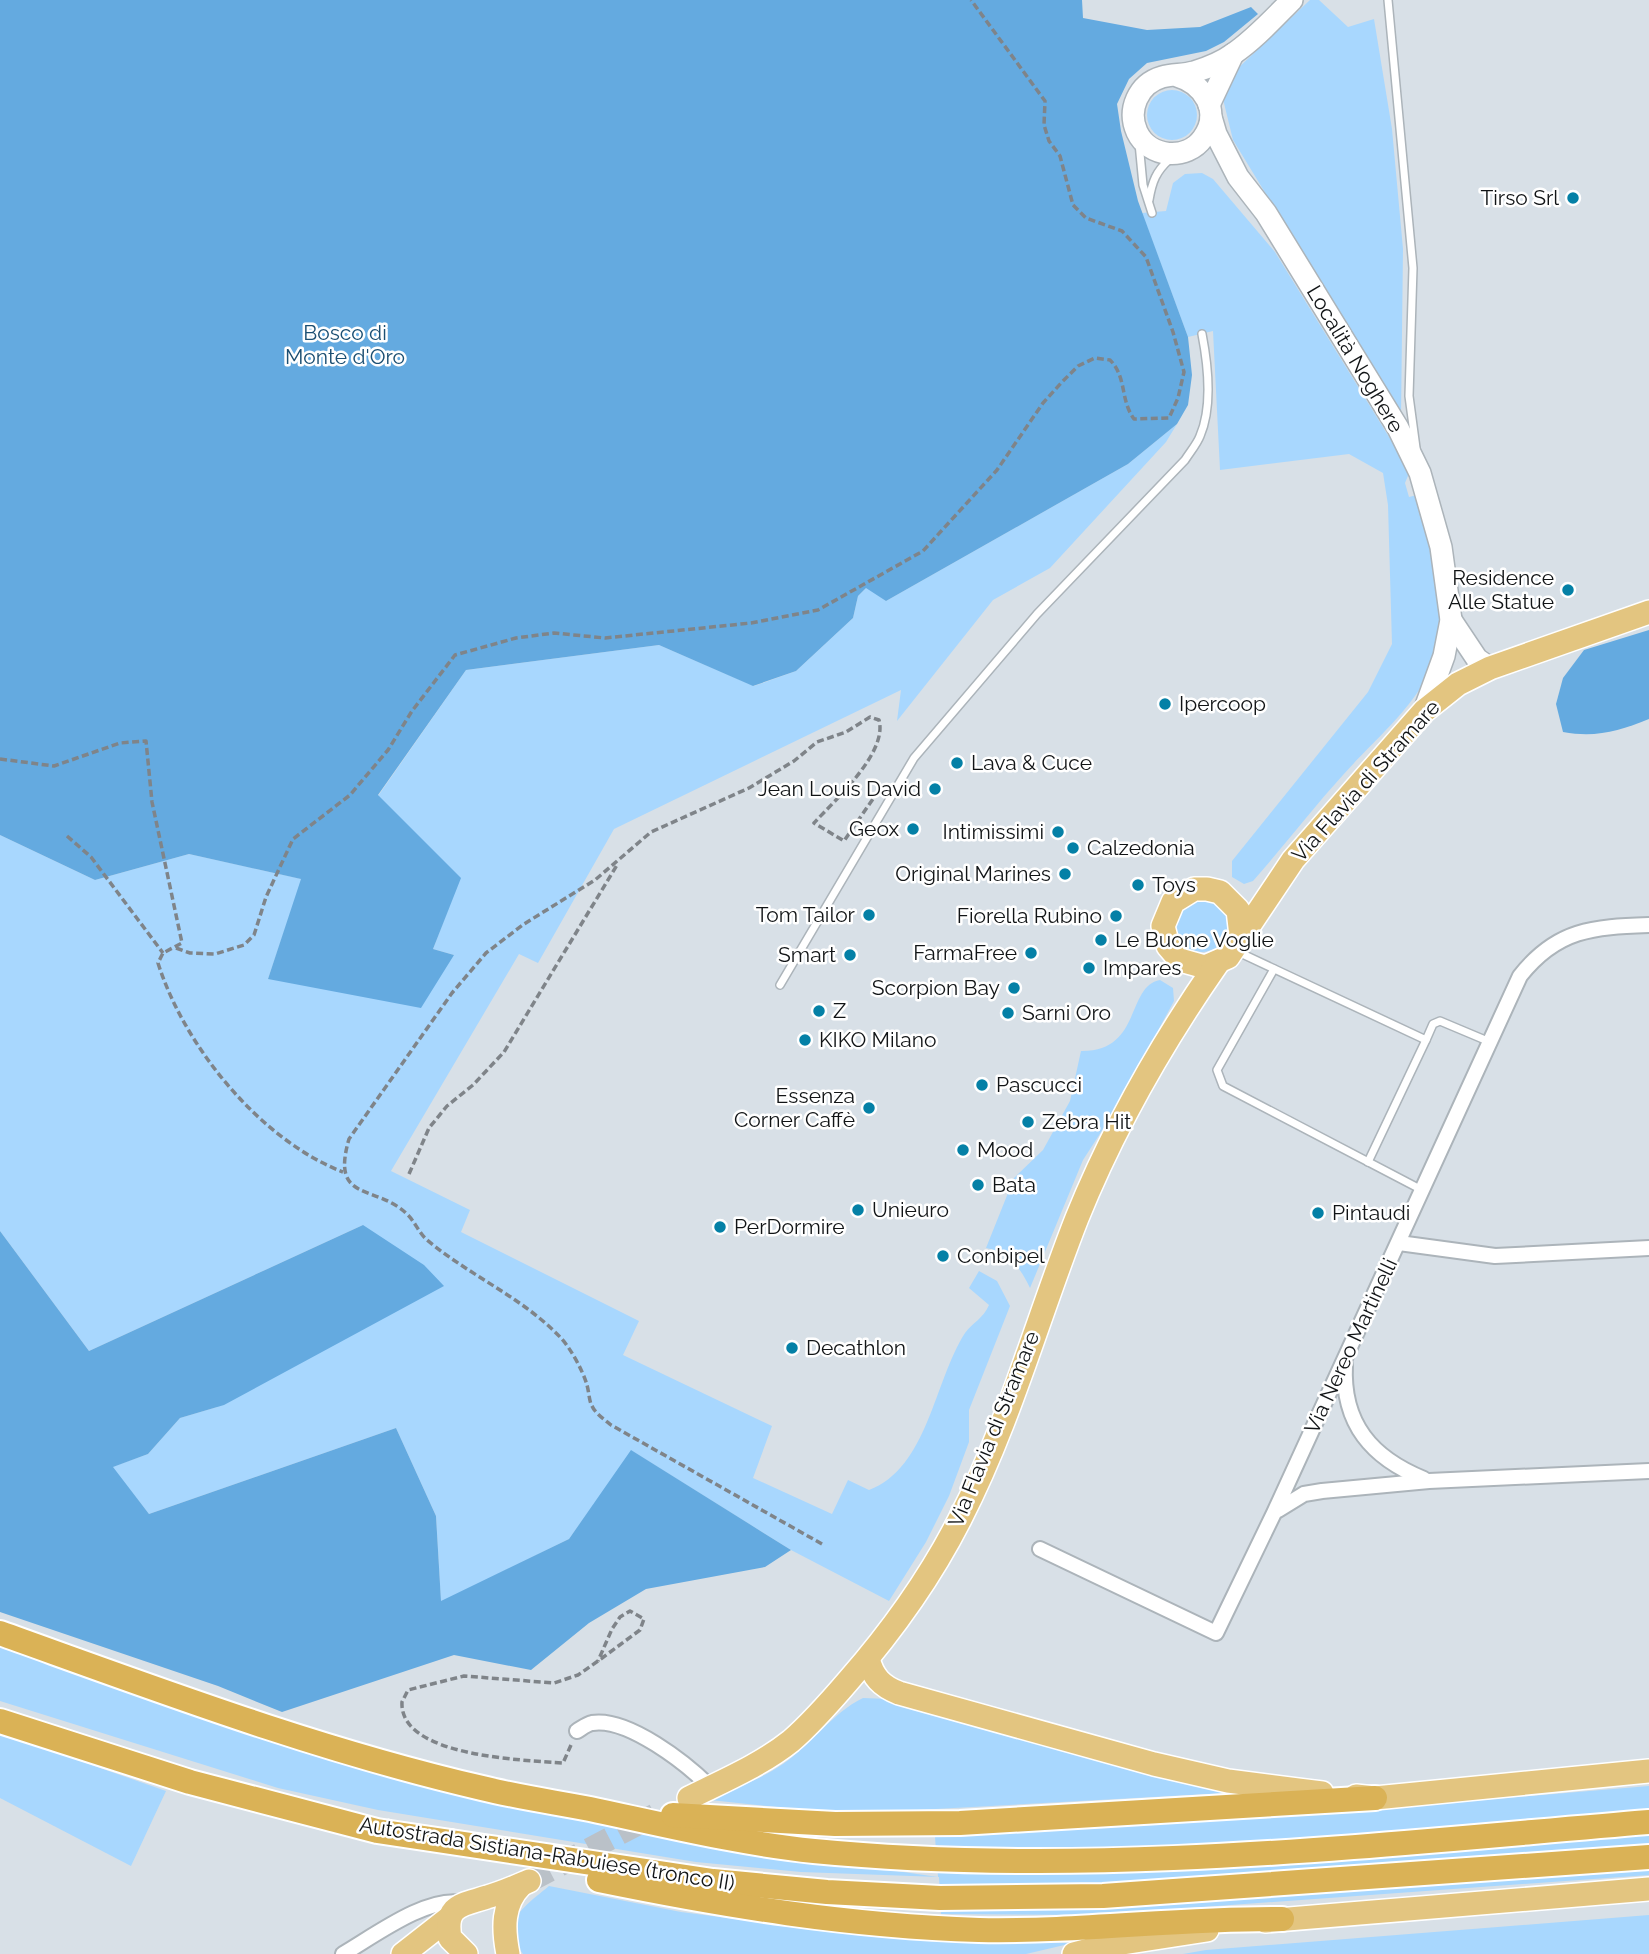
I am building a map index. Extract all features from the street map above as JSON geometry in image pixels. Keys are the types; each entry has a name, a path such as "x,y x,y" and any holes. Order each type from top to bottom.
{"highway":[{"name":"Autostrada Sistiana-Rabuiese (tronco II)","path":"0,1633 316,1742 482,1788 688,1832 811,1851 938,1860 1107,1860 1240,1855 1649,1822"},
{"name":"Autostrada Sistiana-Rabuiese (tronco II)","path":"0,1721 190,1782 376,1831 713,1881 940,1898 1103,1896 1649,1857"},
{"path":"593,1810 835,1824 960,1823 1375,1798"},
{"path":"439,1840 542,1869 727,1906 856,1923 980,1930 1282,1919"}],"main road":[{"path":"1238,177 1212,158 1154,150 1138,135 1133,111 1136,99 1153,81 1177,76 1233,54 1292,0"},
{"path":"1182,153 1204,137 1210,111 1233,54"},
{"path":"1177,76 1198,86 1210,111"},
{"name":"Località Noghere","path":"1210,111 1216,134 1238,177 1266,213 1308,281 1398,428 1420,473 1441,548 1451,620 1444,656 1424,710"},
{"name":"Via Flavia di Stramare","path":"689,1798 790,1741 868,1659 900,1615 960,1519 985,1462 1078,1217 1110,1145 1179,1019 1282,876 1424,710 1458,684 1490,668 1649,612"},
{"name":"Località Noghere","path":"1451,620 1477,659 1490,668"},
{"name":"Via Flavia di Stramare","path":"1179,1019 1184,985 1180,960 1164,936 1166,913 1173,902 1182,894 1207,889 1230,900 1255,895 1282,876"},
{"path":"1180,960 1205,967 1231,950 1238,910 1230,900"},
{"path":"868,1659 873,1675 886,1688 899,1693 1154,1764 1282,1790 1375,1798 1649,1770"},
{"path":"403,1954 464,1907 525,1883 511,1894 506,1936 489,1954"},
{"path":"1074,1954 1109,1945 1282,1919 1649,1889"},
{"path":"464,1907 499,1909 506,1936"},
{"path":"457,1953 450,1938 464,1907"}],"street":[{"name":"Via Nereo Martinelli","path":"1040,1549 1216,1633 1346,1358 1520,976 1550,946 1582,930 1649,925"},
{"path":"1399,1243 1495,1256 1649,1248"},
{"path":"1346,1358 1344,1385 1348,1410 1362,1435 1385,1458 1429,1481"},
{"path":"1274,1513 1304,1494 1429,1481 1649,1471"},
{"path":"578,1731 592,1723 615,1725 654,1743 694,1771 710,1787"},
{"path":"344,1954 393,1924 448,1900 464,1907"}],"lane":[{"path":"1388,0 1413,268 1409,396 1420,473"},
{"path":"1138,135 1143,185 1152,214"},
{"path":"1149,200 1152,183 1160,168 1182,153"},
{"path":"780,985 914,758 1037,614 1185,460 1201,436 1206,409 1207,373 1202,334"},
{"path":"1231,950 1426,1041"},
{"path":"1274,969 1217,1070 1223,1086 1423,1190"},
{"path":"1368,1162 1433,1024 1440,1021 1490,1042"}],"path":[{"path":"176,948 190,953 215,954 244,945 254,935 266,897 293,839 350,795 388,750 412,711 455,654 516,638 554,634 605,638 751,623 818,610 876,575 923,551 997,470 1043,404 1078,366 1095,358 1110,360 1120,370 1126,408 1134,419 1169,418 1178,398 1184,372 1174,332 1146,257 1122,231 1086,218 1073,205 1060,156 1049,141 1044,125 1045,101 971,0"},
{"path":"821,1544 611,1425 592,1407 586,1382 564,1340 506,1292 452,1259 424,1237 408,1215 388,1200 365,1194 351,1185 344,1172 349,1139 452,993 486,953 524,924 569,898 620,860 651,832 749,788 794,761 817,742 846,732 865,719 879,720 876,745 859,773 814,823 844,841 883,786"},
{"path":"0,758 54,766 140,739 146,741 152,802 177,909 182,943 163,953 158,963 172,1000 225,1083 280,1135 320,1163 344,1172"},
{"path":"67,836 91,857 163,953"},
{"path":"409,1174 429,1128 512,1042 620,860"},
{"path":"578,1731 563,1763 486,1755 438,1744 420,1736 406,1721 402,1702 408,1690 464,1676 554,1683 578,1675 598,1661 640,1630 644,1619 639,1614 630,1611 620,1618 598,1661"}],"shaded area":[{"path":"1310,0 1319,0 1348,27 1374,19 1392,129 1403,249 1401,416 1233,140 1222,95 1236,70"},
{"path":"1172,90 1190,97 1197,115 1190,133 1172,140 1154,133 1147,115 1154,97"},
{"path":"1202,173 1213,179 1275,252 1410,471 1405,483 1409,497 1417,495 1434,558 1443,606 1439,646 1432,668 1421,688 1253,881 1244,884 1232,877 1232,861 1368,692 1392,644 1388,505 1383,473 1349,454 1220,470 1213,331 1188,337 1142,213 1166,211 1173,183 1185,174"},
{"path":"1177,424 1166,442 1050,568 993,600 897,721 901,690 614,829 538,963 519,954 391,1171 470,1210 461,1232 639,1321 623,1355 772,1426 753,1478 832,1514 848,1480 869,1490 889,1479 905,1463 928,1421 954,1353 965,1333 989,1305 969,1288 979,1271 997,1281 1010,1306 969,1410 969,1442 949,1496 926,1542 889,1601 791,1550 632,1451 569,1539 441,1602 436,1516 396,1428 149,1514 112,1467 148,1454 180,1418 217,1407 363,1225 89,1351 0,1231 0,835 95,880 189,854 302,879 268,979 454,955 433,949 460,878 378,796 466,670 659,645 754,686 796,671 853,618 858,596 867,587 886,601 1128,464"},
{"path":"1202,900 1212,902 1220,908 1226,916 1226,936 1220,944 1212,950 1202,952 1192,950 1184,944 1178,936 1176,926 1178,916 1184,908 1192,902"},
{"path":"1160,980 1173,988 1174,1001 1114,1112 1083,1160 1030,1288 1013,1262 1001,1253 986,1248 1014,1178 1043,1150 1070,1101 1081,1051 1101,1048 1114,1041 1124,1031 1142,994 1149,985"},
{"path":"0,1647 208,1720 376,1773 707,1844 938,1877 801,1872 696,1862 378,1810 278,1788 0,1701"},
{"path":"863,1698 889,1699 1227,1793 844,1814 710,1800 783,1764 832,1720"},
{"path":"0,1733 166,1791 131,1866 0,1798"},
{"path":"1649,1786 1649,1875 1093,1915 941,1914 935,1837 1363,1810"},
{"path":"549,1886 681,1912 858,1935 1073,1943 1026,1954 523,1954 513,1933 514,1924 524,1908"},
{"path":"1649,1915 1649,1954 1183,1954 1206,1950"}],"green space":[{"name":"Bosco di Monte d'Oro","path":"0,0 1082,0 1083,18 1147,30 1200,27 1251,7 1258,14 1224,42 1206,51 1147,63 1129,79 1117,104 1138,201 1188,337 1192,375 1188,405 1177,424 1128,464 886,601 866,588 858,596 853,618 796,671 753,686 659,645 466,670 378,795 461,878 433,949 454,955 421,1008 268,979 301,879 189,854 95,880 0,835"},
{"path":"1649,630 1649,719 1607,732 1563,732 1556,704 1563,678 1584,650"},
{"path":"363,1225 424,1265 444,1286 224,1405 180,1418 148,1454 113,1467 149,1514 396,1428 436,1516 441,1601 569,1539 631,1450 791,1550 765,1567 646,1589 589,1623 531,1670 454,1655 282,1712 218,1686 0,1612 0,1231 89,1351"}],"tunnel":[{"path":"529,1881 655,1815"}],"place":[{"name":"Tirso Srl","path":"1573,198"},
{"name":"Residence Alle Statue","path":"1568,590"},
{"name":"Ipercoop","path":"1165,704"},
{"name":"Lava & Cuce","path":"957,763"},
{"name":"Jean Louis David","path":"935,789"},
{"name":"Geox","path":"913,829"},
{"name":"Intimissimi","path":"1058,832"},
{"name":"Calzedonia","path":"1073,848"},
{"name":"Original Marines","path":"1065,874"},
{"name":"Toys","path":"1138,885"},
{"name":"Tom Tailor","path":"869,915"},
{"name":"Fiorella Rubino","path":"1116,916"},
{"name":"Le Buone Voglie","path":"1101,940"},
{"name":"FarmaFree","path":"1031,953"},
{"name":"Smart","path":"850,955"},
{"name":"Impares","path":"1089,968"},
{"name":"Scorpion Bay","path":"1014,988"},
{"name":"Z","path":"819,1011"},
{"name":"Sarni Oro","path":"1008,1013"},
{"name":"KIKO Milano","path":"805,1040"},
{"name":"Pascucci","path":"982,1085"},
{"name":"Essenza Corner Caffè","path":"869,1108"},
{"name":"Zebra Hit","path":"1028,1122"},
{"name":"Mood","path":"963,1150"},
{"name":"Bata","path":"978,1185"},
{"name":"Unieuro","path":"858,1210"},
{"name":"Pintaudi","path":"1318,1213"},
{"name":"PerDormire","path":"720,1227"},
{"name":"Conbipel","path":"943,1256"},
{"name":"Decathlon","path":"792,1348"}]}
